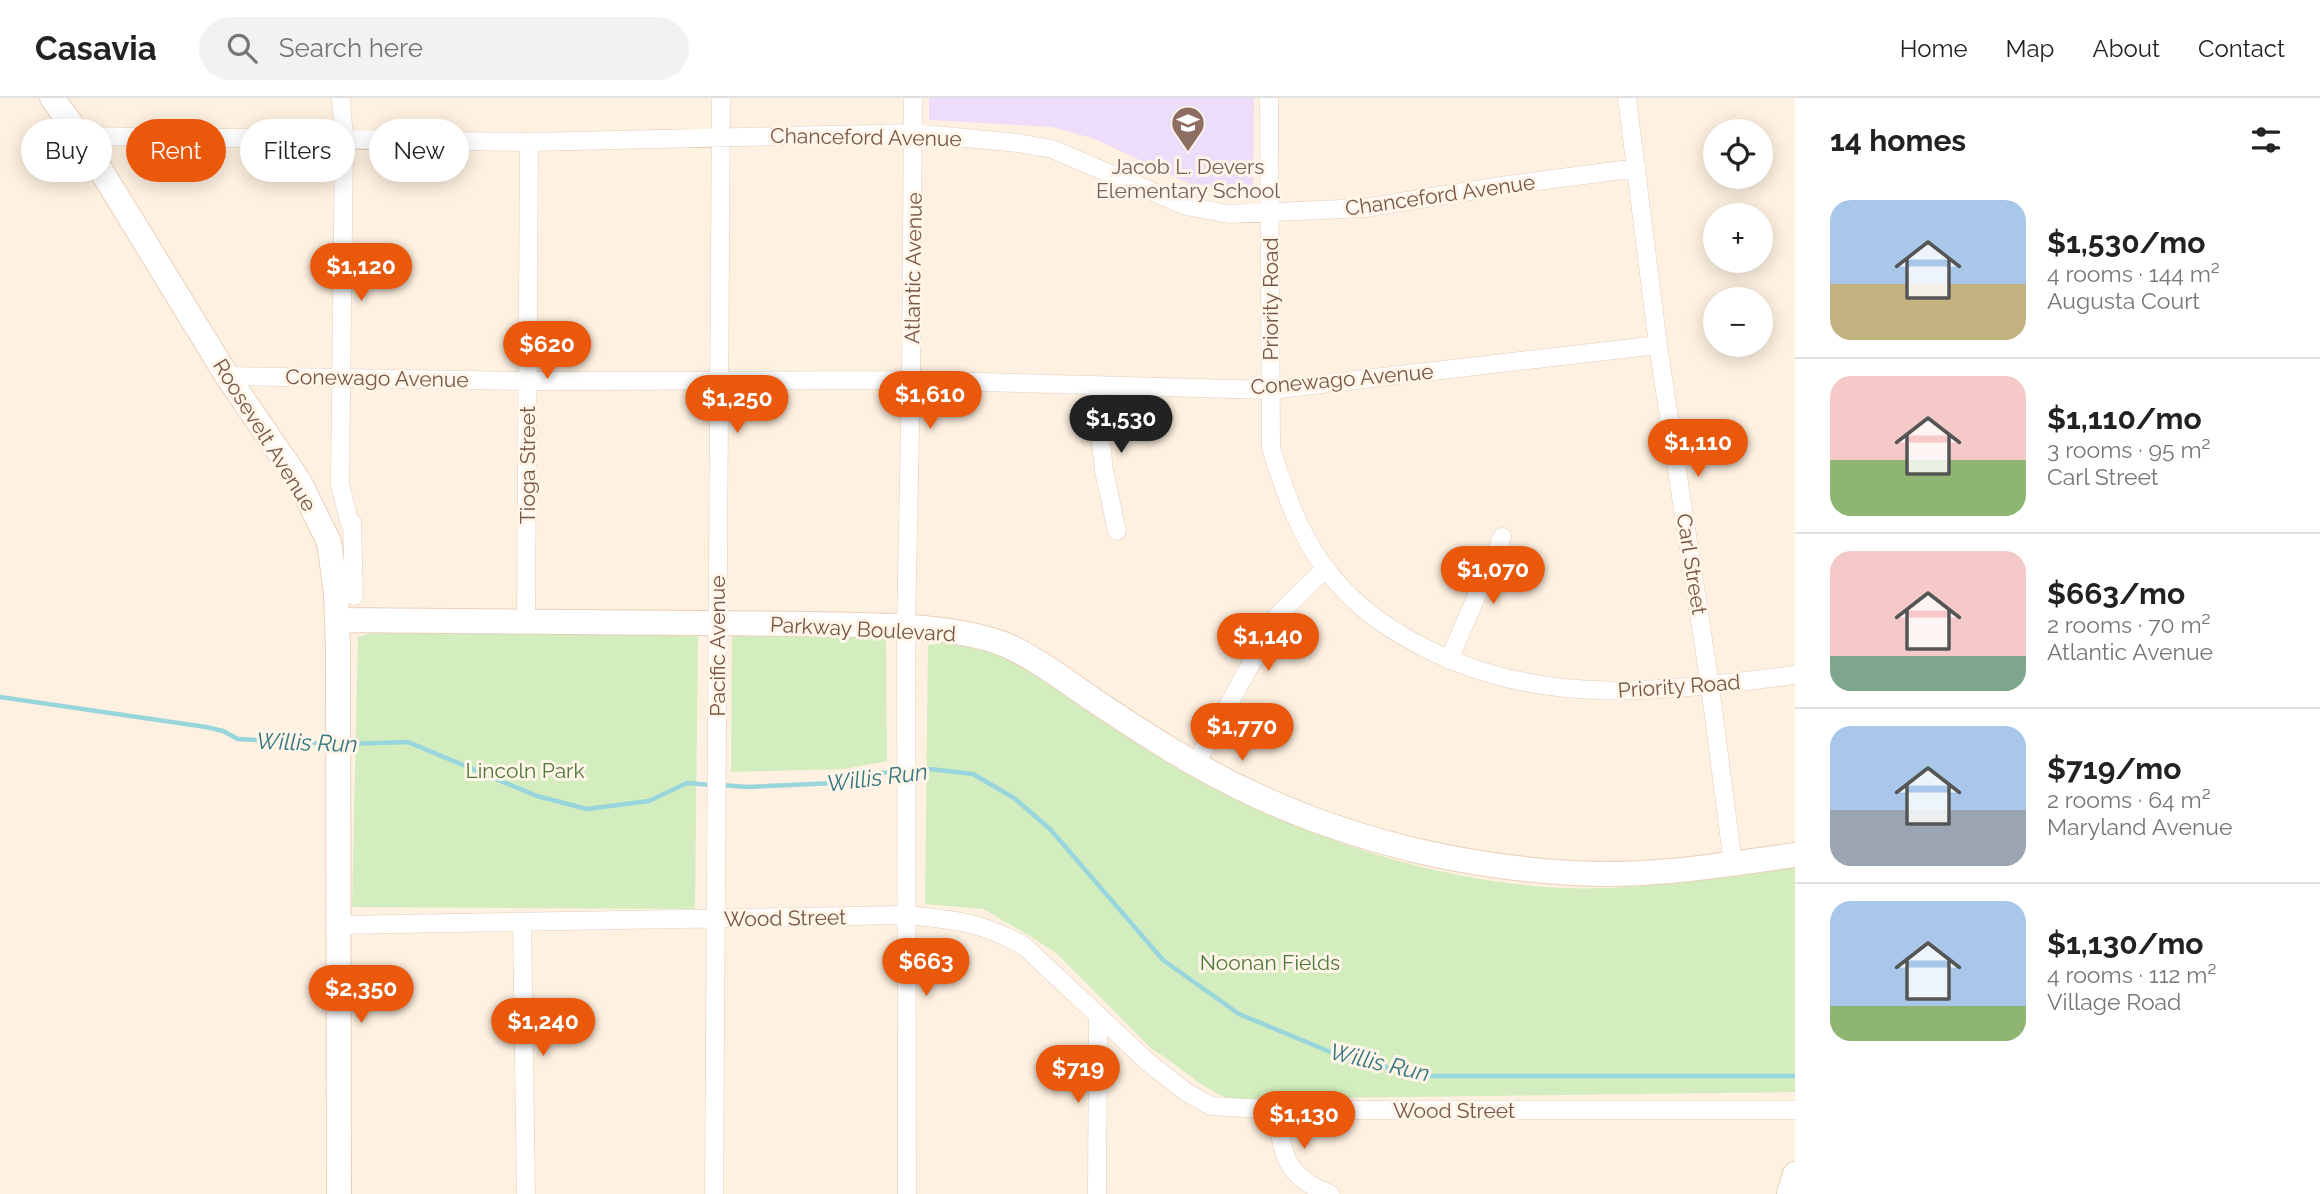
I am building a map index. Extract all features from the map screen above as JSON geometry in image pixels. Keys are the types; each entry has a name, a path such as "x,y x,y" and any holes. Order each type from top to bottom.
{"street":[{"name":"Roosevelt Avenue","path":"52,98 67,119"},
{"path":"341,98 343,119"},
{"name":"Pacific Avenue","path":"714,1194 721,98"},
{"name":"Atlantic Avenue","path":"907,1194 906,628 913,98"},
{"name":"Priority Road","path":"1269,98 1271,448 1287,500 1325,569 1364,609 1397,634 1449,660 1516,683 1582,691 1710,686 1795,675"},
{"name":"Carl Street","path":"1627,98 1658,345 1710,686 1732,864"},
{"name":"Chanceford Avenue","path":"355,139 530,142 914,133 1018,142 1052,149 1186,206 1229,214 1364,208 1508,185 1637,169"},
{"name":"Chanceford Avenue","path":"112,135 240,137"},
{"name":"Tioga Street","path":"526,621 530,142"},
{"name":"Roosevelt Avenue","path":"108,182 227,376 299,481 328,542 336,592 337,620 339,1194"},
{"path":"343,182 340,484 349,521 352,523 354,596"},
{"name":"Conewago Avenue","path":"227,376 528,381 911,380 1270,390 1658,345"},
{"path":"1095,385 1104,471 1117,531"},
{"path":"1449,660 1502,537"},
{"path":"1195,765 1278,615 1325,569"},
{"name":"Parkway Boulevard","path":"337,620 718,623 906,628 958,634 1003,644 1046,668 1195,765 1251,793 1323,823 1417,850 1523,869 1606,874 1707,868 1795,855"},
{"name":"Wood Street","path":"338,925 907,915 966,921 1003,934 1024,946 1150,1064 1186,1092 1211,1106 1279,1110 1795,1110"},
{"path":"522,923 526,1194"},
{"path":"1097,1194 1098,1017"},
{"path":"1279,1110 1279,1135 1283,1152 1295,1174 1316,1189 1330,1194"},
{"path":"1789,1194 1795,1174"}],"shaded area":[{"name":"Jacob L. Devers Elementary School","path":"929,98 1254,98 1253,193 1188,183 1095,139 1052,127 929,120"}],"green space":[{"name":"Lincoln Park","path":"382,630 698,630 695,909 352,907 358,637"},
{"path":"874,633 886,640 887,761 844,769 731,772 732,634"},
{"name":"Noonan Fields","path":"943,643 1010,657 1048,679 1136,743 1267,812 1362,850 1419,866 1507,883 1563,888 1679,882 1795,867 1795,1092 1319,1098 1260,1103 1243,1102 1218,1094 1153,1050 1055,952 983,909 925,904 928,645"}],"waterway":[{"name":"Willis Run","path":"0,697 206,727 223,731 238,739 330,744"},
{"name":"Willis Run","path":"346,744 408,742 537,796 587,809 649,801 687,783 712,785"},
{"name":"Willis Run","path":"911,770 930,769 973,774 1014,798 1050,829 1163,960 1239,1014 1345,1058 1426,1076 1795,1076"},
{"name":"Willis Run","path":"721,785 747,787 858,782 881,773 903,771"}],"place":[{"name":"Jacob L. Devers Elementary School","path":"1188,153"}]}
